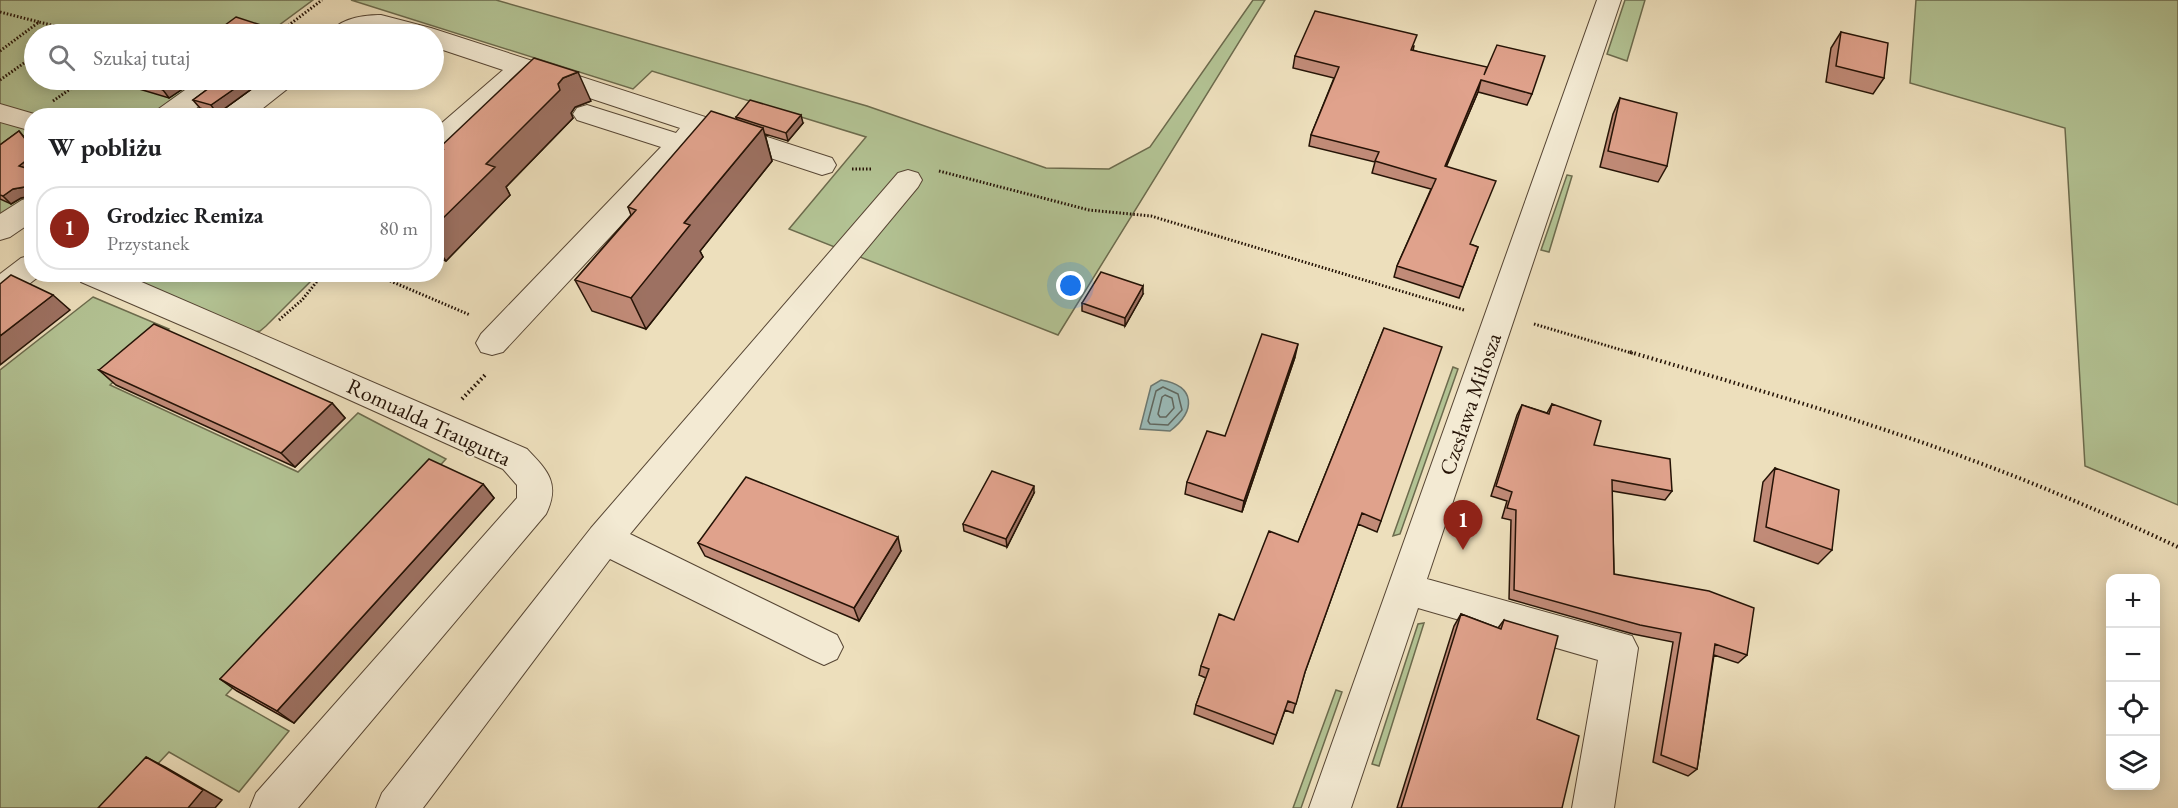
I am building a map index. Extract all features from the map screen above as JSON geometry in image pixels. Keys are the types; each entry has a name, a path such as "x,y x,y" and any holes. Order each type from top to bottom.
{"street":[{"name":"Czesława Miłosza","path":"1330,808 1609,0"},
{"path":"364,24 385,22 391,24"},
{"path":"444,41 522,67 690,134"},
{"path":"444,137 522,67"},
{"path":"178,108 202,90"},
{"path":"245,108 269,90"},
{"path":"0,113 24,112"},
{"path":"587,114 690,134 822,165"},
{"path":"500,334 690,134"},
{"path":"397,808 604,539 919,175"},
{"path":"0,229 24,212"},
{"path":"0,248 24,252"},
{"path":"0,290 24,272"},
{"name":"Romualda Traugutta","path":"111,282 515,459 535,481 534,503 271,808"},
{"path":"604,539 824,647"},
{"path":"1406,586 1437,599 1619,648 1593,808"}],"path":[{"path":"290,24 322,0"},
{"path":"0,12 47,24"},
{"path":"0,51 24,33"},
{"path":"0,80 24,63"},
{"path":"46,108 70,90"},
{"path":"822,165 874,170"},
{"path":"919,175 964,176 1089,210 1151,216 1818,410 2049,490 2178,547"},
{"path":"278,321 302,300 317,282"},
{"path":"392,282 461,313 500,334"}],"green space":[{"path":"0,0 313,0 281,24 24,24 24,90 191,90 167,108 24,108 24,204 0,216"},
{"path":"351,0 496,0 867,106 1046,168 1109,169 1150,147 1253,0 1265,0 1058,335 789,229 866,137 652,71 633,89 444,29 444,24 427,24"},
{"path":"1625,0 1645,0 1627,61 1607,54"},
{"path":"1916,0 2178,0 2178,505 2085,466 2065,128 1910,83"},
{"path":"1567,175 1572,176 1549,252 1541,250"},
{"path":"132,282 310,282 260,331 246,333"},
{"path":"93,297 169,329 110,385 298,472 358,413 446,459 226,695 289,731 239,792 169,752 116,808 0,808 0,370"},
{"path":"1453,367 1458,369 1400,534 1393,536"},
{"path":"1424,623 1379,766 1372,764 1418,624"},
{"path":"1336,690 1342,692 1301,808 1293,808"}],"water":[{"path":"1161,380 1181,388 1186,394 1188,408 1179,423 1170,431 1140,429 1151,386"}],"building":[{"path":"1315,11 1417,35 1411,50 1487,67 1484,75 1497,45 1545,56 1532,94 1481,80 1445,166 1496,181 1470,244 1478,247 1463,287 1397,266 1436,179 1375,161 1379,152 1311,135 1339,67 1295,56"},
{"path":"236,17 258,24 227,24"},
{"path":"1841,32 1888,43 1884,78 1836,66"},
{"path":"534,58 578,72 563,78 558,84 560,90 486,164 495,167 444,217 444,143"},
{"path":"206,90 233,90 211,105 193,100"},
{"path":"1620,98 1677,113 1667,166 1608,151"},
{"path":"750,100 801,115 786,133 736,117"},
{"path":"711,111 763,128 684,223 690,225 631,298 575,280 636,210 628,207"},
{"path":"19,131 24,138 24,162 19,166 24,168 24,187 13,189 3,196 0,195 0,145"},
{"path":"1101,272 1143,286 1125,318 1082,303"},
{"path":"11,275 53,295 0,336 0,284"},
{"path":"154,324 332,403 281,453 99,370"},
{"path":"1384,328 1442,347 1381,521 1362,513 1305,672 1296,704 1288,701 1276,735 1196,705 1209,669 1201,666 1219,614 1234,620 1269,531 1298,542"},
{"path":"1262,334 1298,344 1244,501 1187,482 1207,431 1225,436"},
{"path":"1552,404 1601,421 1594,445 1670,459 1672,491 1612,480 1614,574 1709,591 1754,608 1747,655 1715,644 1697,769 1661,755 1681,633 1640,625 1514,590 1516,510 1507,508 1512,492 1496,486 1522,405 1549,414"},
{"path":"429,459 483,484 277,711 220,679"},
{"path":"1775,468 1839,490 1832,550 1766,527"},
{"path":"992,471 1034,486 1006,539 963,524"},
{"path":"746,477 898,537 854,608 698,543"},
{"path":"1461,614 1501,629 1504,620 1558,636 1537,719 1579,736 1562,808 1401,808"},
{"path":"146,757 203,790 188,808 98,808"}],"place":[{"name":"Grodziec Remiza","path":"1463,550"}]}
